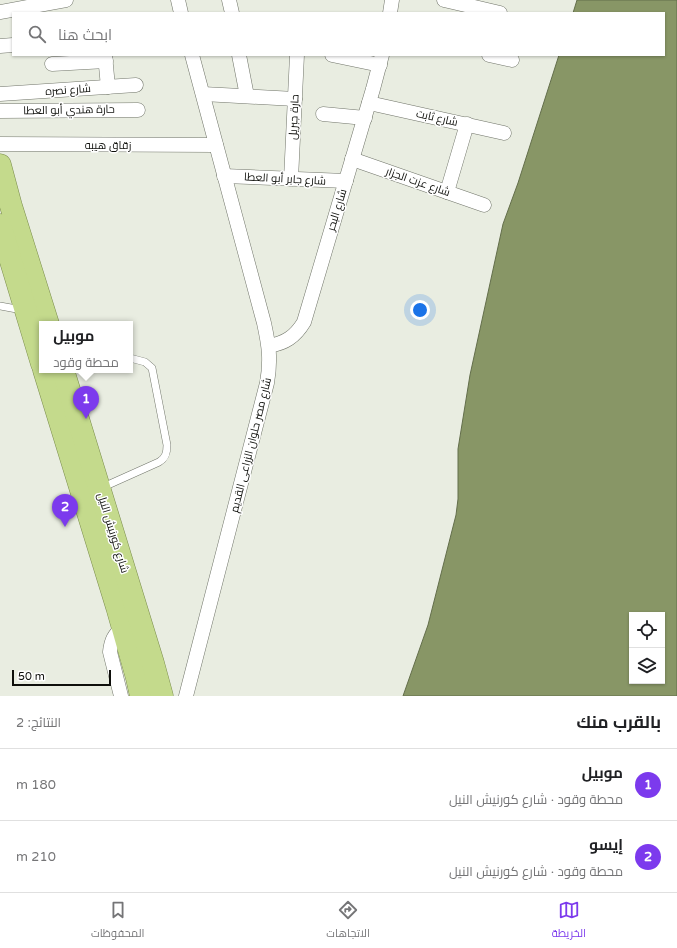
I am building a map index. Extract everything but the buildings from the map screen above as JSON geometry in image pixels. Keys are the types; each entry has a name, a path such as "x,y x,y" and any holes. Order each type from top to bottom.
{"highway":[{"path":"0,165 11,206 47,321"},
{"path":"0,224 39,354"},
{"name":"شارع كورنيش النيل","path":"45,373 123,628 141,696"},
{"name":"شارع كورنيش النيل","path":"63,373 154,663 162,696"}],"street":[{"path":"0,12 66,0"},
{"path":"178,0 181,12"},
{"path":"229,0 232,12"},
{"path":"390,12 392,0"},
{"path":"444,0 496,12"},
{"path":"0,46 12,45"},
{"name":"شارع مصر حلوان الزراعى القديم","path":"186,696 267,383 270,365 269,346 192,56"},
{"path":"239,56 246,96"},
{"name":"حارة جبريل","path":"291,179 297,56"},
{"path":"342,56 381,60"},
{"path":"494,56 512,60"},
{"path":"52,64 106,58 108,87"},
{"name":"شارع البحر","path":"269,346 286,342 299,330 304,322 381,60"},
{"name":"شارع نصره","path":"0,94 136,85"},
{"path":"203,94 295,99"},
{"name":"شارع ثابت","path":"369,103 504,132"},
{"name":"حارة هندي أبو العطا","path":"0,111 138,110"},
{"path":"323,114 365,118"},
{"path":"447,192 467,124"},
{"name":"زقاق هيبه","path":"0,144 216,145"},
{"name":"شارع عزت الجزار","path":"352,159 484,205"},
{"name":"شارع جابر أبو العطا","path":"224,176 346,181"},
{"path":"121,696 110,652 114,636 123,628"}],"lane":[{"path":"0,306 26,311"},
{"path":"99,489 159,462 167,453 167,445 152,368 145,362 133,359"}],"shaded area":[{"path":"577,0 677,0 677,696 403,696 428,625 456,515 458,499 458,449 470,375 503,224 518,183 559,56 665,56 665,12 573,12"}],"place":[{"name":"موبيل","path":"86,419"},
{"name":"إيسو","path":"65,527"}]}
